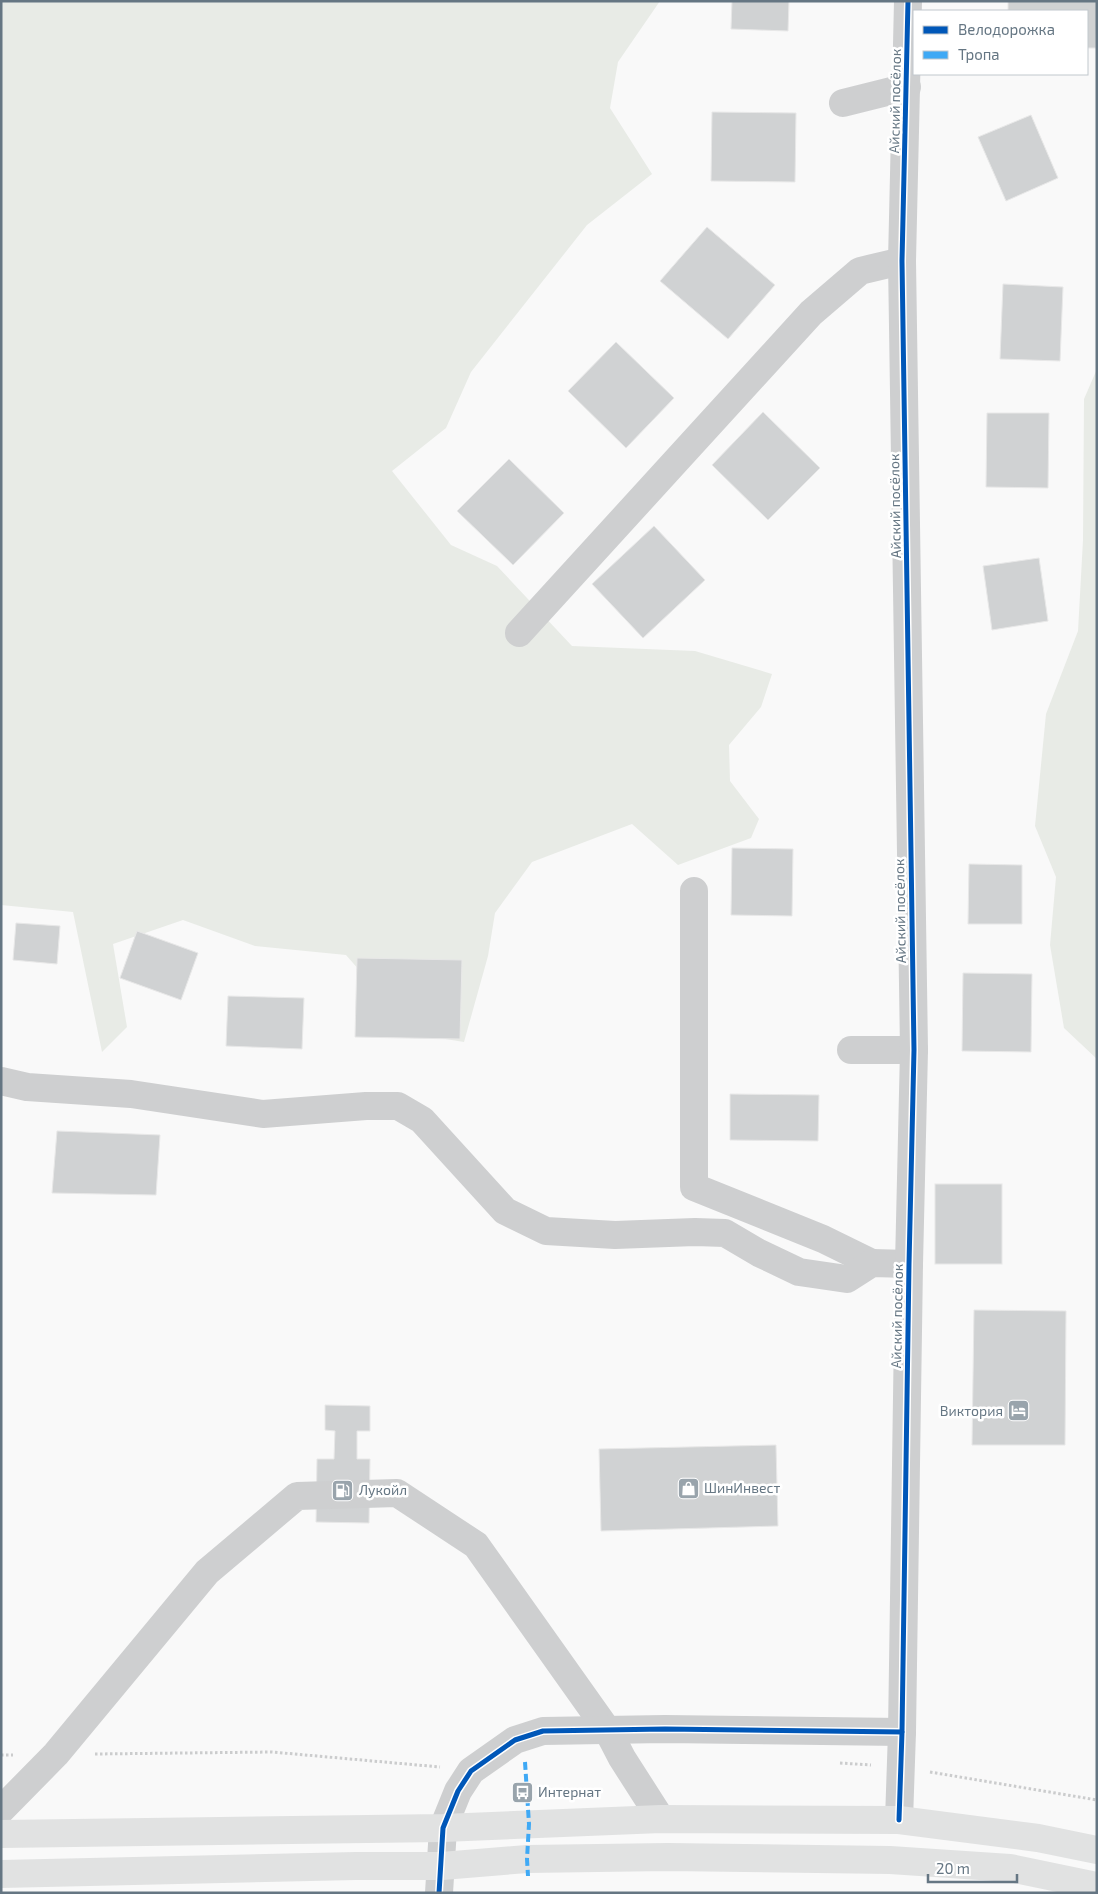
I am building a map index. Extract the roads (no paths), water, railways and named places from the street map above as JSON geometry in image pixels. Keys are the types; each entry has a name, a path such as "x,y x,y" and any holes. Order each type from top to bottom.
{"main road":[{"path":"1,1834 444,1828 661,1819 899,1820 1038,1838 1097,1850"},
{"path":"1,1874 356,1866 442,1866 527,1859 890,1860 1010,1868 1097,1886"}],"street":[{"name":"Айский посёлок","path":"899,1820 914,1050 902,261 908,1"},
{"path":"843,103 907,88"},
{"path":"519,633 811,313 860,271 902,261"},
{"path":"694,891 694,1187 823,1238 872,1263 909,1264"},
{"path":"851,1050 914,1050"},
{"path":"1,1081 27,1087 130,1094 263,1114 366,1106 398,1106 422,1120 505,1211 546,1231 614,1235 695,1232 725,1233 759,1253 799,1272 847,1279 872,1263"},
{"path":"1,1810 56,1754 207,1572 297,1496 397,1492 476,1544 608,1731 622,1758 661,1819"},
{"path":"439,1893 444,1828 466,1780 515,1740 543,1731 665,1729 902,1732"}],"place":[{"name":"Виктория","path":"1019,1411"},
{"name":"ШинИнвест","path":"688,1488"},
{"name":"Лукойл","path":"343,1490"},
{"name":"Интернат","path":"522,1792"}]}
